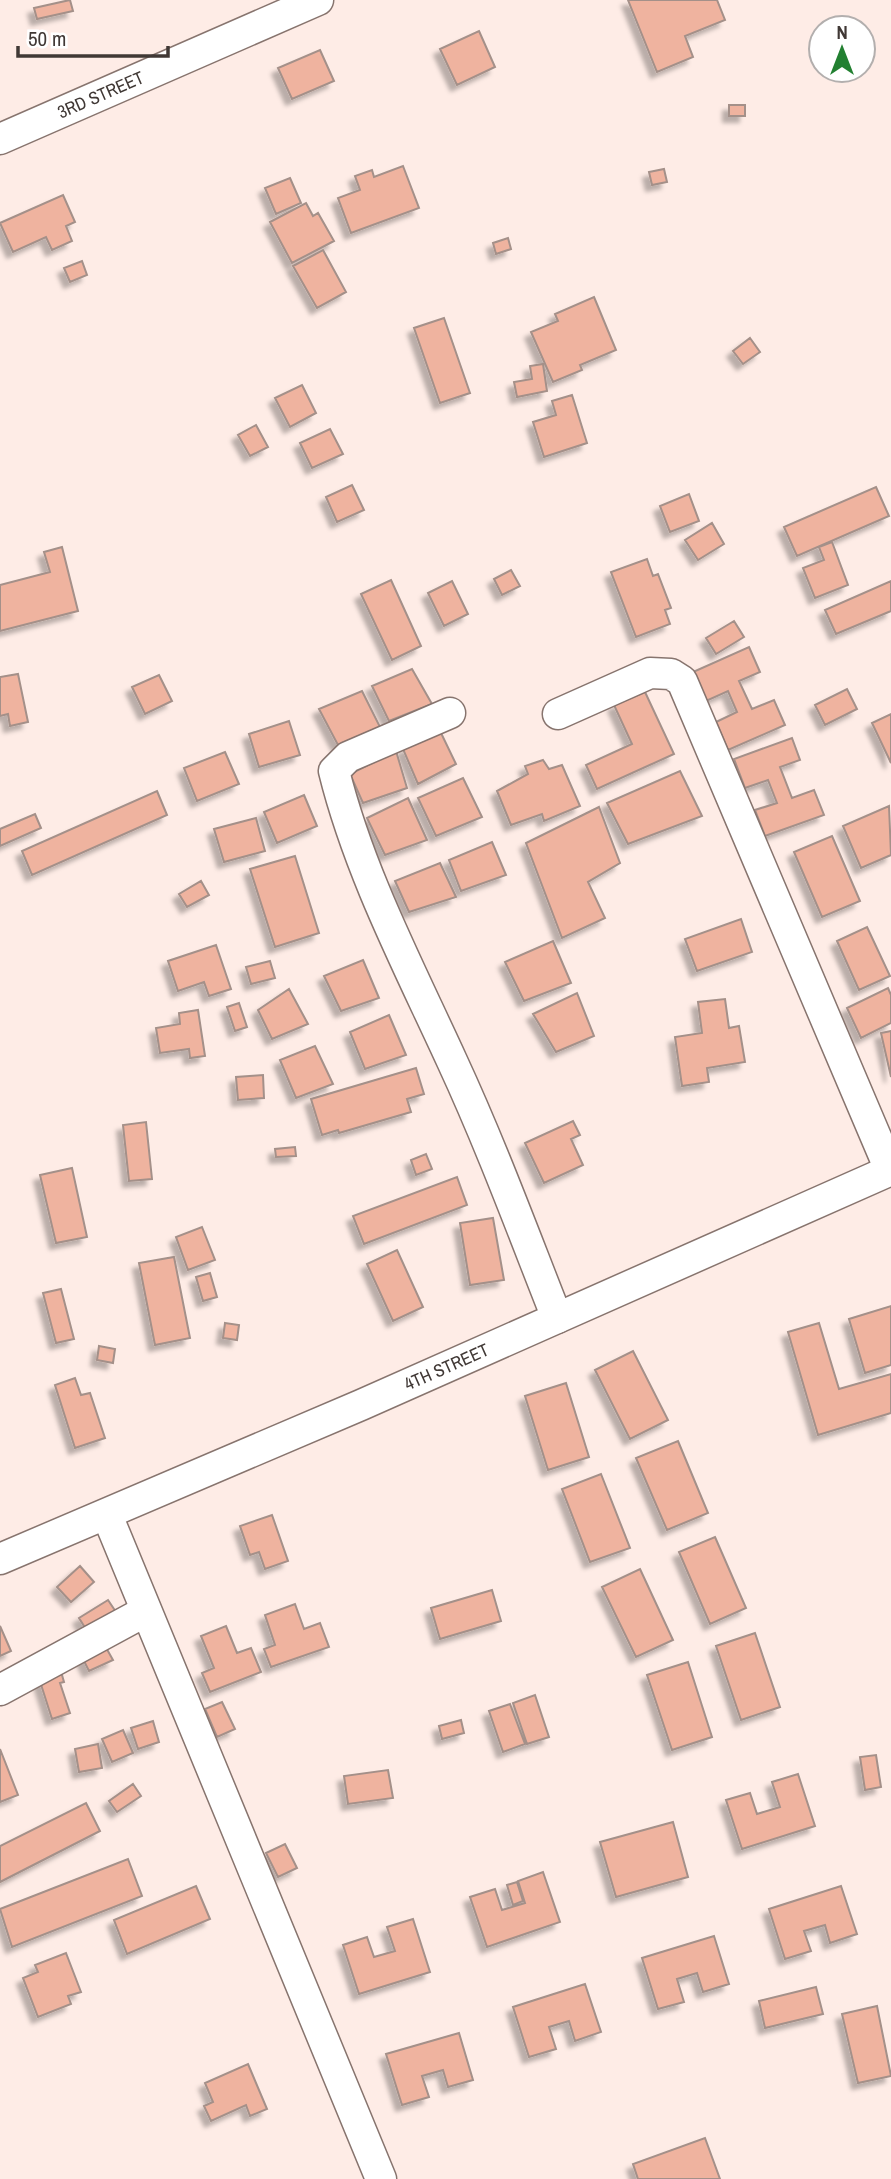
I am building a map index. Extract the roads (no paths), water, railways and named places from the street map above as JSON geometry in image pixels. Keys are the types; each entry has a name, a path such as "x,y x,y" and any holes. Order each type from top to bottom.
{"street":[{"name":"3RD STREET","path":"0,139 318,0"},
{"path":"558,714 650,673 671,674 682,681 890,1170"},
{"path":"450,713 348,757 334,771 344,813 453,1063 557,1318"},
{"name":"4TH STREET","path":"0,1559 107,1515 890,1170"},
{"path":"107,1515 382,2179"},
{"path":"0,1690 146,1611"}]}
